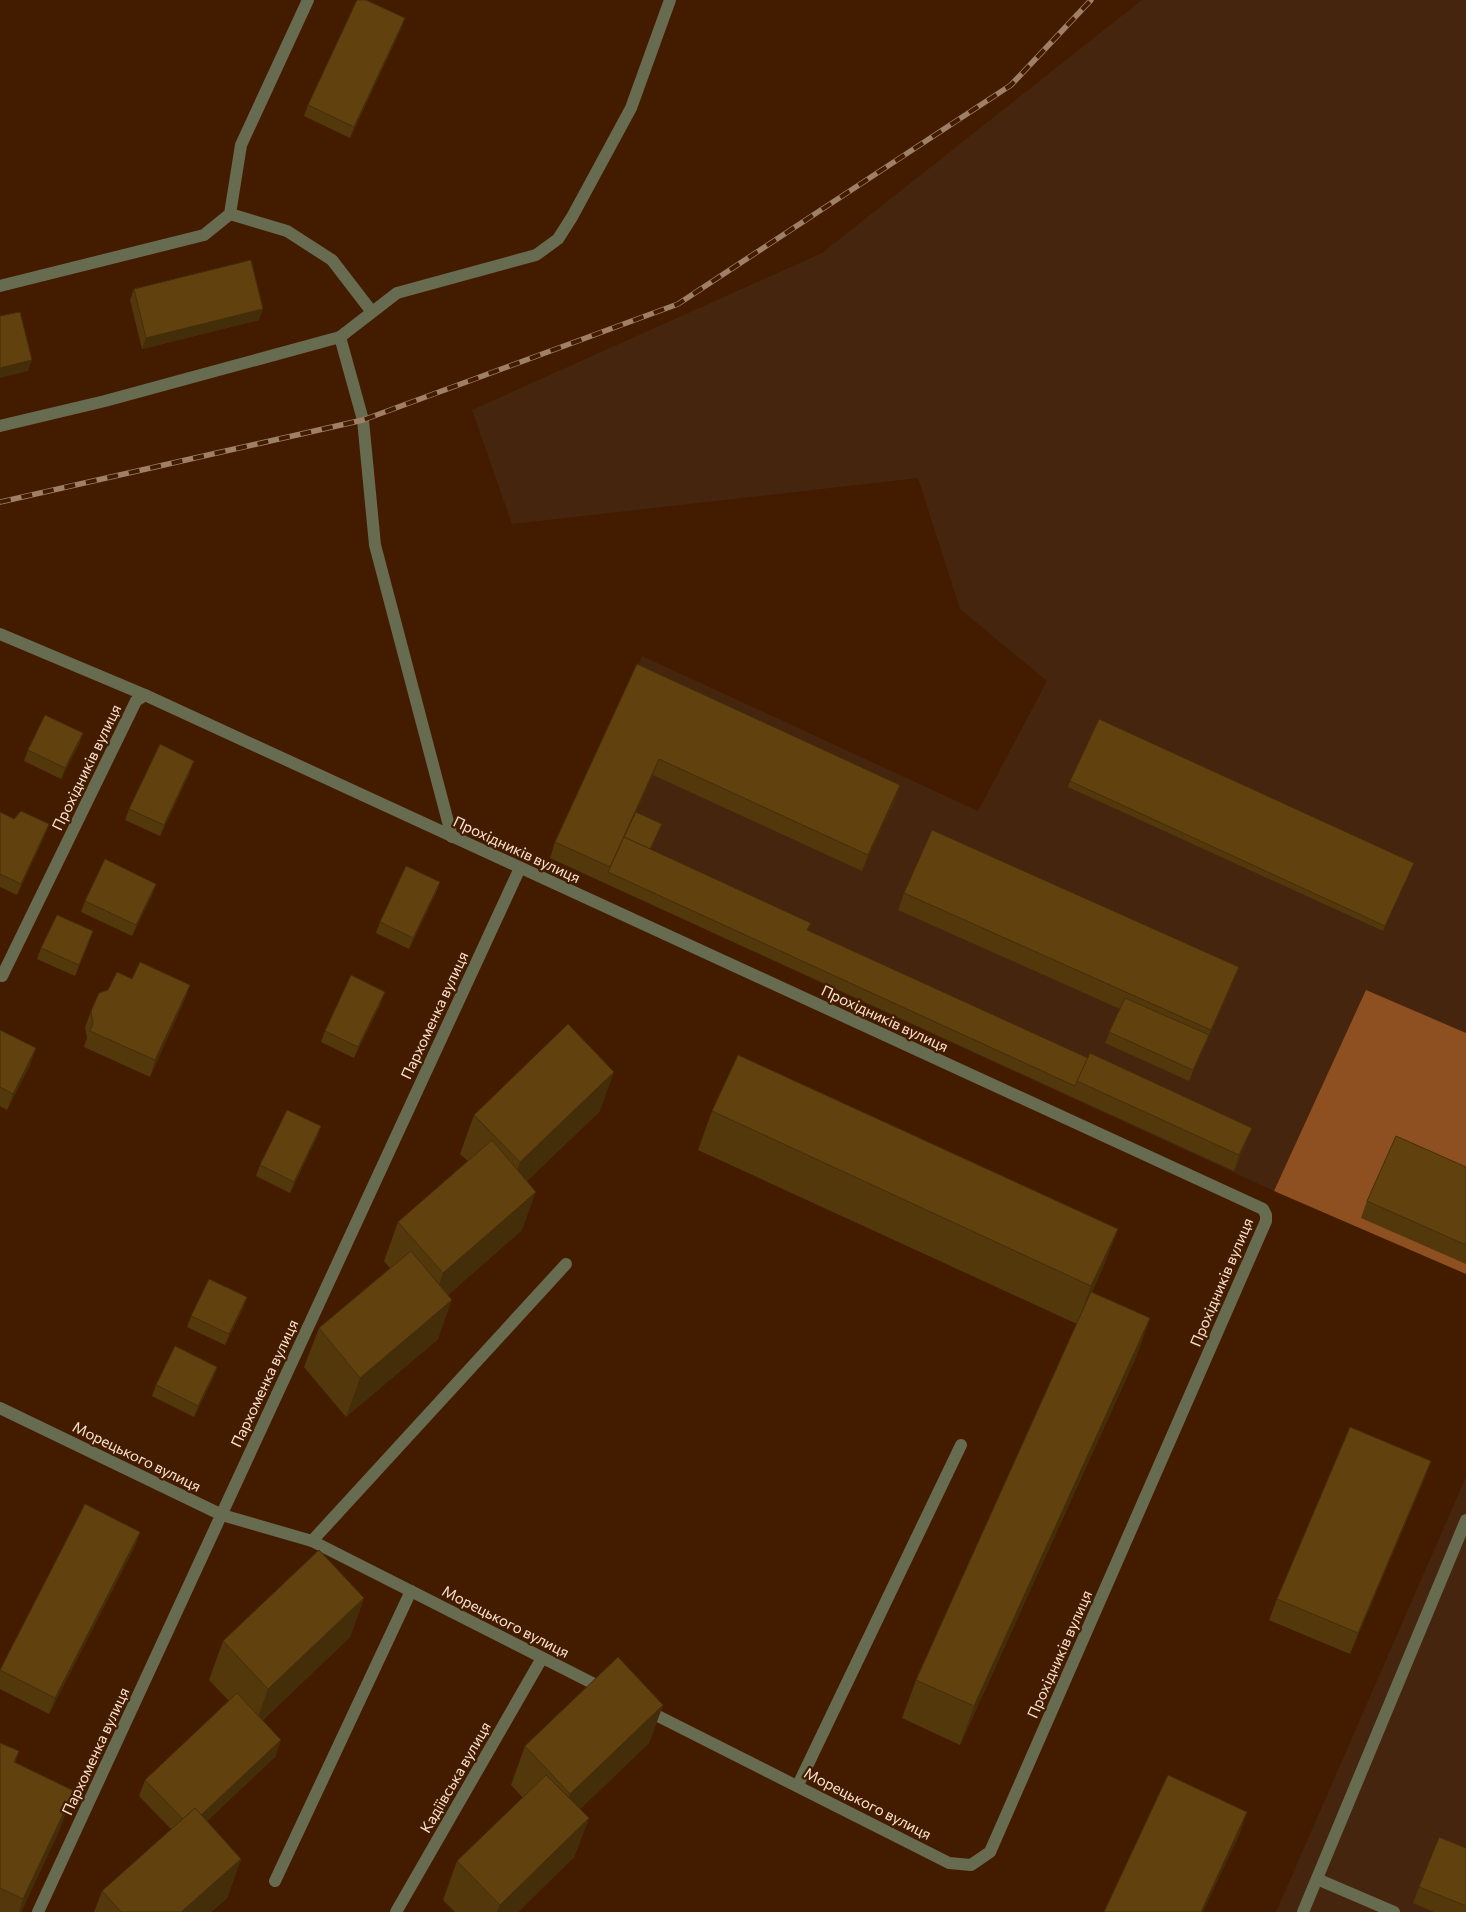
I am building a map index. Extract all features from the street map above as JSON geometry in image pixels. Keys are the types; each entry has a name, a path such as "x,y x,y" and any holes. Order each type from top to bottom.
{"street":[{"path":"0,286 204,235 230,214 241,145 308,0"},
{"path":"0,426 105,401 340,336 397,293 536,255 558,239 572,217 631,108 670,0"},
{"path":"230,214 287,231 332,260 372,312"},
{"path":"340,336 363,420 375,545 452,837"},
{"path":"0,634 145,695"},
{"name":"Прохідників вулиця","path":"2,976 136,701 145,695 1263,1209 1266,1221 990,1852"},
{"name":"Пархоменка вулиця","path":"38,1912 520,868"},
{"path":"312,1541 566,1264"},
{"name":"Морецького вулиця","path":"0,1408 222,1515 312,1541 949,1862 971,1865 990,1852"},
{"path":"798,1785 961,1445"},
{"path":"1303,1912 1466,1520"},
{"path":"275,1882 410,1591"},
{"name":"Кадіївська вулиця","path":"396,1912 542,1658"},
{"path":"1317,1879 1394,1912"}],"shaded area":[{"path":"1142,0 1466,0 1466,1033 1366,991 1274,1191 550,858 642,656 978,811 1047,681 960,609 918,478 512,524 472,410 822,253"},
{"path":"1366,990 1466,1033 1466,1274 1274,1191"},
{"path":"1466,1477 1466,1912 1276,1912"}],"building":[{"path":"357,0 366,0 405,18 354,127 308,105"},
{"path":"251,260 263,309 146,338 134,289"},
{"path":"20,312 32,360 0,368 0,316"},
{"path":"637,664 900,785 868,855 659,759 610,867 555,842"},
{"path":"45,715 83,733 65,768 28,750"},
{"path":"1099,719 1414,863 1385,926 1070,781"},
{"path":"160,744 194,761 164,825 129,809"},
{"path":"21,811 49,824 21,884 0,874 0,812 14,819"},
{"path":"636,812 662,824 650,849 624,837"},
{"path":"932,830 1239,967 1211,1030 904,893"},
{"path":"624,837 811,923 807,930 1088,1058 1075,1086 608,872"},
{"path":"105,859 156,884 136,925 85,901"},
{"path":"406,866 440,882 413,938 380,922"},
{"path":"57,915 93,931 79,965 41,948"},
{"path":"140,962 190,985 155,1060 90,1031 93,1023 91,1011 99,993 108,990 117,972 132,979"},
{"path":"351,975 385,992 358,1047 325,1031"},
{"path":"1125,998 1209,1035 1193,1070 1109,1032"},
{"path":"568,1024 614,1072 520,1162 474,1115"},
{"path":"0,1030 36,1048 13,1094 0,1087"},
{"path":"1090,1053 1252,1128 1239,1155 1077,1081"},
{"path":"738,1055 1118,1229 1091,1286 712,1111"},
{"path":"287,1110 321,1126 294,1182 260,1165"},
{"path":"1396,1136 1466,1167 1466,1245 1367,1201"},
{"path":"492,1140 536,1192 443,1273 398,1222"},
{"path":"411,1251 452,1300 360,1378 319,1328"},
{"path":"209,1279 247,1297 229,1334 191,1316"},
{"path":"1091,1292 1150,1318 974,1706 916,1680"},
{"path":"175,1346 217,1367 198,1406 156,1385"},
{"path":"1350,1427 1431,1461 1358,1633 1277,1599"},
{"path":"85,1504 140,1532 55,1698 0,1670"},
{"path":"319,1550 364,1598 268,1689 223,1641"},
{"path":"618,1657 663,1705 570,1794 525,1746"},
{"path":"237,1693 281,1740 201,1815 195,1808 183,1819 145,1780"},
{"path":"0,1743 19,1751 14,1762 74,1791 23,1899 0,1888"},
{"path":"546,1775 589,1818 500,1905 457,1861"},
{"path":"1168,1775 1247,1812 1201,1912 1104,1912"},
{"path":"195,1808 241,1859 181,1912 121,1912 102,1891"},
{"path":"1439,1837 1466,1848 1466,1906 1419,1887"}],"railway":[{"path":"0,502 363,420 678,304 1011,85 1091,0"}]}
